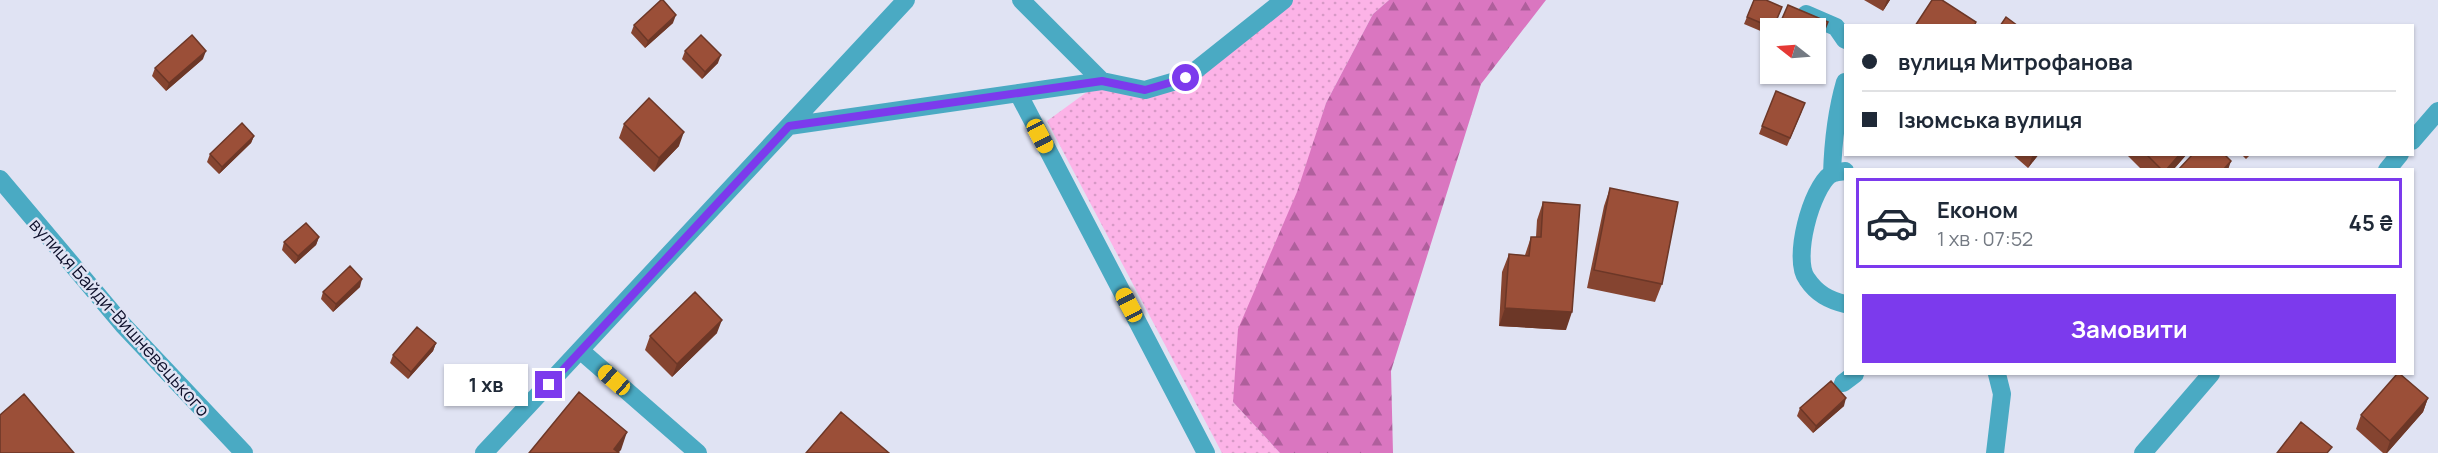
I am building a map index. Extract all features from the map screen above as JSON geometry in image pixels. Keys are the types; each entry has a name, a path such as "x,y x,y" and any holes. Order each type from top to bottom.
{"street":[{"path":"484,453 906,0"},
{"path":"1021,0 1102,81"},
{"path":"789,126 1102,81 1145,90 1186,78 1284,0"},
{"path":"1796,10 1836,27 1844,39"},
{"path":"1844,86 1833,142 1838,172 1816,193 1806,220 1802,251 1805,278 1825,298 1844,304"},
{"path":"1018,93 1206,453"},
{"path":"2414,139 2438,111"},
{"path":"2389,168 2398,156"},
{"name":"вулиця Байди-Вишневецького","path":"0,179 123,325 244,453"},
{"path":"581,351 698,453"},
{"path":"1995,453 2002,394 1997,375"},
{"path":"2143,453 2210,375"}],"shaded area":[{"path":"1284,0 1389,0 1373,14 1326,103 1233,402 1280,453 1222,453 1047,121 1102,81 1145,90 1186,78"}],"green space":[{"path":"1389,0 1546,0 1481,84 1391,371 1393,453 1280,453 1233,402 1238,329 1297,192 1326,103 1373,14"}],"building":[{"path":"661,0 676,15 648,41 634,25"},
{"path":"1754,0 1766,0 1782,7 1777,18 1760,18 1760,22 1747,17"},
{"path":"1932,0 1942,0 1976,22 1975,24 1916,24"},
{"path":"1788,5 1819,18 1782,18"},
{"path":"2006,17 2015,24 2001,24"},
{"path":"192,35 206,51 169,83 155,68"},
{"path":"701,35 721,55 705,72 685,51"},
{"path":"1776,91 1805,103 1790,138 1762,126"},
{"path":"649,98 684,132 659,158 624,124"},
{"path":"242,123 254,136 222,167 210,154"},
{"path":"2148,156 2178,156 2168,168 2160,168"},
{"path":"2191,156 2226,156 2231,161 2225,168 2180,168"},
{"path":"1610,188 1678,202 1662,284 1594,270"},
{"path":"1543,202 1580,205 1572,312 1505,308 1509,254 1529,256 1531,237 1541,237"},
{"path":"306,223 319,237 298,256 284,242"},
{"path":"350,266 362,279 336,304 323,292"},
{"path":"695,292 722,320 677,364 650,336"},
{"path":"417,327 436,343 411,372 393,355"},
{"path":"2396,375 2401,375 2428,398 2390,441 2361,415"},
{"path":"1831,381 1846,398 1816,426 1800,408"},
{"path":"579,392 627,432 614,449 619,453 529,453"},
{"path":"24,394 74,453 0,453 0,415"},
{"path":"841,412 889,453 806,453"},
{"path":"2301,422 2332,447 2327,453 2277,453"}],"route":[{"path":"549,385 789,126 1102,81 1145,90 1186,78"}]}
